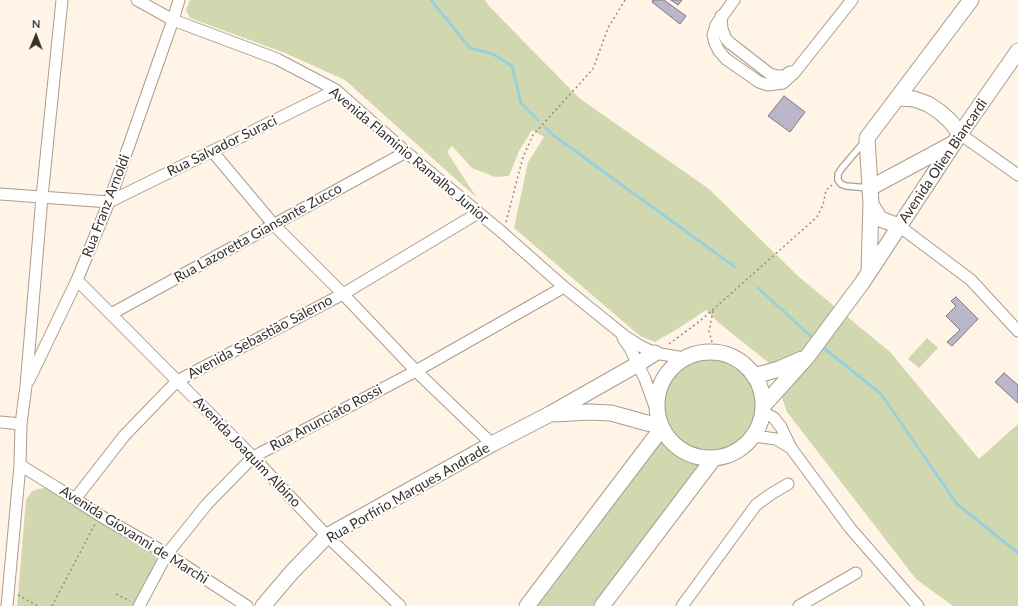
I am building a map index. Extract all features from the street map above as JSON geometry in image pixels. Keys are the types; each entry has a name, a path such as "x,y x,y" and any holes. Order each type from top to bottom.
{"street":[{"path":"7,606 20,465 21,424 26,386 42,197 62,0"},
{"name":"Avenida Flaminio Ramalho Junior","path":"137,0 173,20 277,59 336,90 564,287 626,337 640,346 655,352 684,358"},
{"name":"Rua Franz Arnoldi","path":"26,386 77,280 109,202 179,0"},
{"path":"734,0 721,16 716,25 713,35 715,43 719,51 726,59 759,82 768,85 783,82 799,67 852,0"},
{"path":"870,272 871,204 867,138 899,98 971,0"},
{"name":"Avenida Olien Biancardi","path":"763,409 808,355 870,272 956,139 1012,66 1018,51"},
{"name":"Rua Salvador Suraci","path":"109,202 336,90"},
{"path":"899,98 914,99 928,104 951,122 956,139 1018,175"},
{"path":"870,188 956,139"},
{"path":"212,151 274,225 343,294 416,371 492,444"},
{"name":"Rua Lazoretta Giansante Zucco","path":"111,314 406,152"},
{"path":"0,194 109,202"},
{"path":"871,204 880,220 899,226 971,280 1018,332"},
{"name":"Avenida Sebastião Salerno","path":"75,499 124,436 177,381 343,294 478,213"},
{"name":"Avenida Joaquim Albino","path":"77,280 253,457 328,536 400,606"},
{"name":"Rua Anunciato Rossi","path":"136,604 167,554 207,504 253,457 416,371 564,287"},
{"name":"Avenida Flaminio Ramalho Junior","path":"614,326 630,348 638,364 645,379 660,423"},
{"name":"Rua Porfírio Marques Andrade","path":"263,606 292,572 328,536 492,444 550,414 638,364 655,352"},
{"path":"718,352 735,358 746,366 754,376 761,390 763,409 760,424 754,436 743,447 729,455 714,458 698,456 683,451 671,441 660,423 657,404 658,393 662,382 667,373 675,365 684,358 695,354 718,352"},
{"path":"754,376 779,369 808,355"},
{"path":"763,409 774,418 781,427 790,448 850,528 918,606"},
{"name":"Rua Porfírio Marques Andrade","path":"550,414 589,412 611,414 646,422 660,423"},
{"path":"0,422 21,424"},
{"path":"527,606 660,423"},
{"path":"754,436 776,439 790,448"},
{"path":"602,606 714,458"},
{"name":"Avenida Giovanni de Marchi","path":"20,465 99,515 167,554 247,606"},
{"path":"682,606 756,505 788,484"},
{"path":"799,606 856,573"}],"lane":[{"path":"867,138 842,168 838,174 838,180 840,184 846,186 870,188"}],"path":[{"path":"504,234 523,157 533,136 593,69 608,28 626,0"},
{"path":"655,352 670,344 713,310 817,217 823,205 826,190"},
{"path":"713,310 709,331 712,342 718,352"},
{"path":"52,606 99,515"},
{"path":"8,590 38,606"},
{"path":"116,594 136,604"}],"green space":[{"path":"190,0 485,0 489,6 579,98 709,189 799,277 890,352 979,459 1018,424 1018,606 953,606 916,579 787,412 770,364 719,323 706,310 655,342 640,336 514,228 528,162 544,137 532,130 519,151 509,176 495,177 472,168 452,146 447,152 477,198 345,80 285,53 190,18 186,10"},
{"path":"927,338 938,348 919,368 908,359"},
{"path":"709,359 727,363 742,372 751,387 755,405 751,423 742,438 727,447 709,451 691,447 676,438 667,423 663,405 667,387 676,372 691,363"},
{"path":"658,437 669,451 685,461 698,465 596,606 534,606"},
{"path":"46,488 154,554 157,559 157,567 133,606 17,606 26,500 32,491"}],"building":[{"path":"653,0 664,0 686,16 680,24 652,2"},
{"path":"671,0 682,0 678,5"},
{"path":"784,96 805,112 790,132 768,116"},
{"path":"956,297 978,319 952,346 947,342 960,330 946,316 956,306 951,301"},
{"path":"1004,373 1018,385 1018,403 995,382"}],"waterway":[{"path":"431,0 470,48 493,54 512,66 521,103 538,120"},
{"path":"545,127 553,135 735,267"},
{"path":"758,288 815,340"},
{"path":"820,345 881,394 957,504 1018,553"}]}
